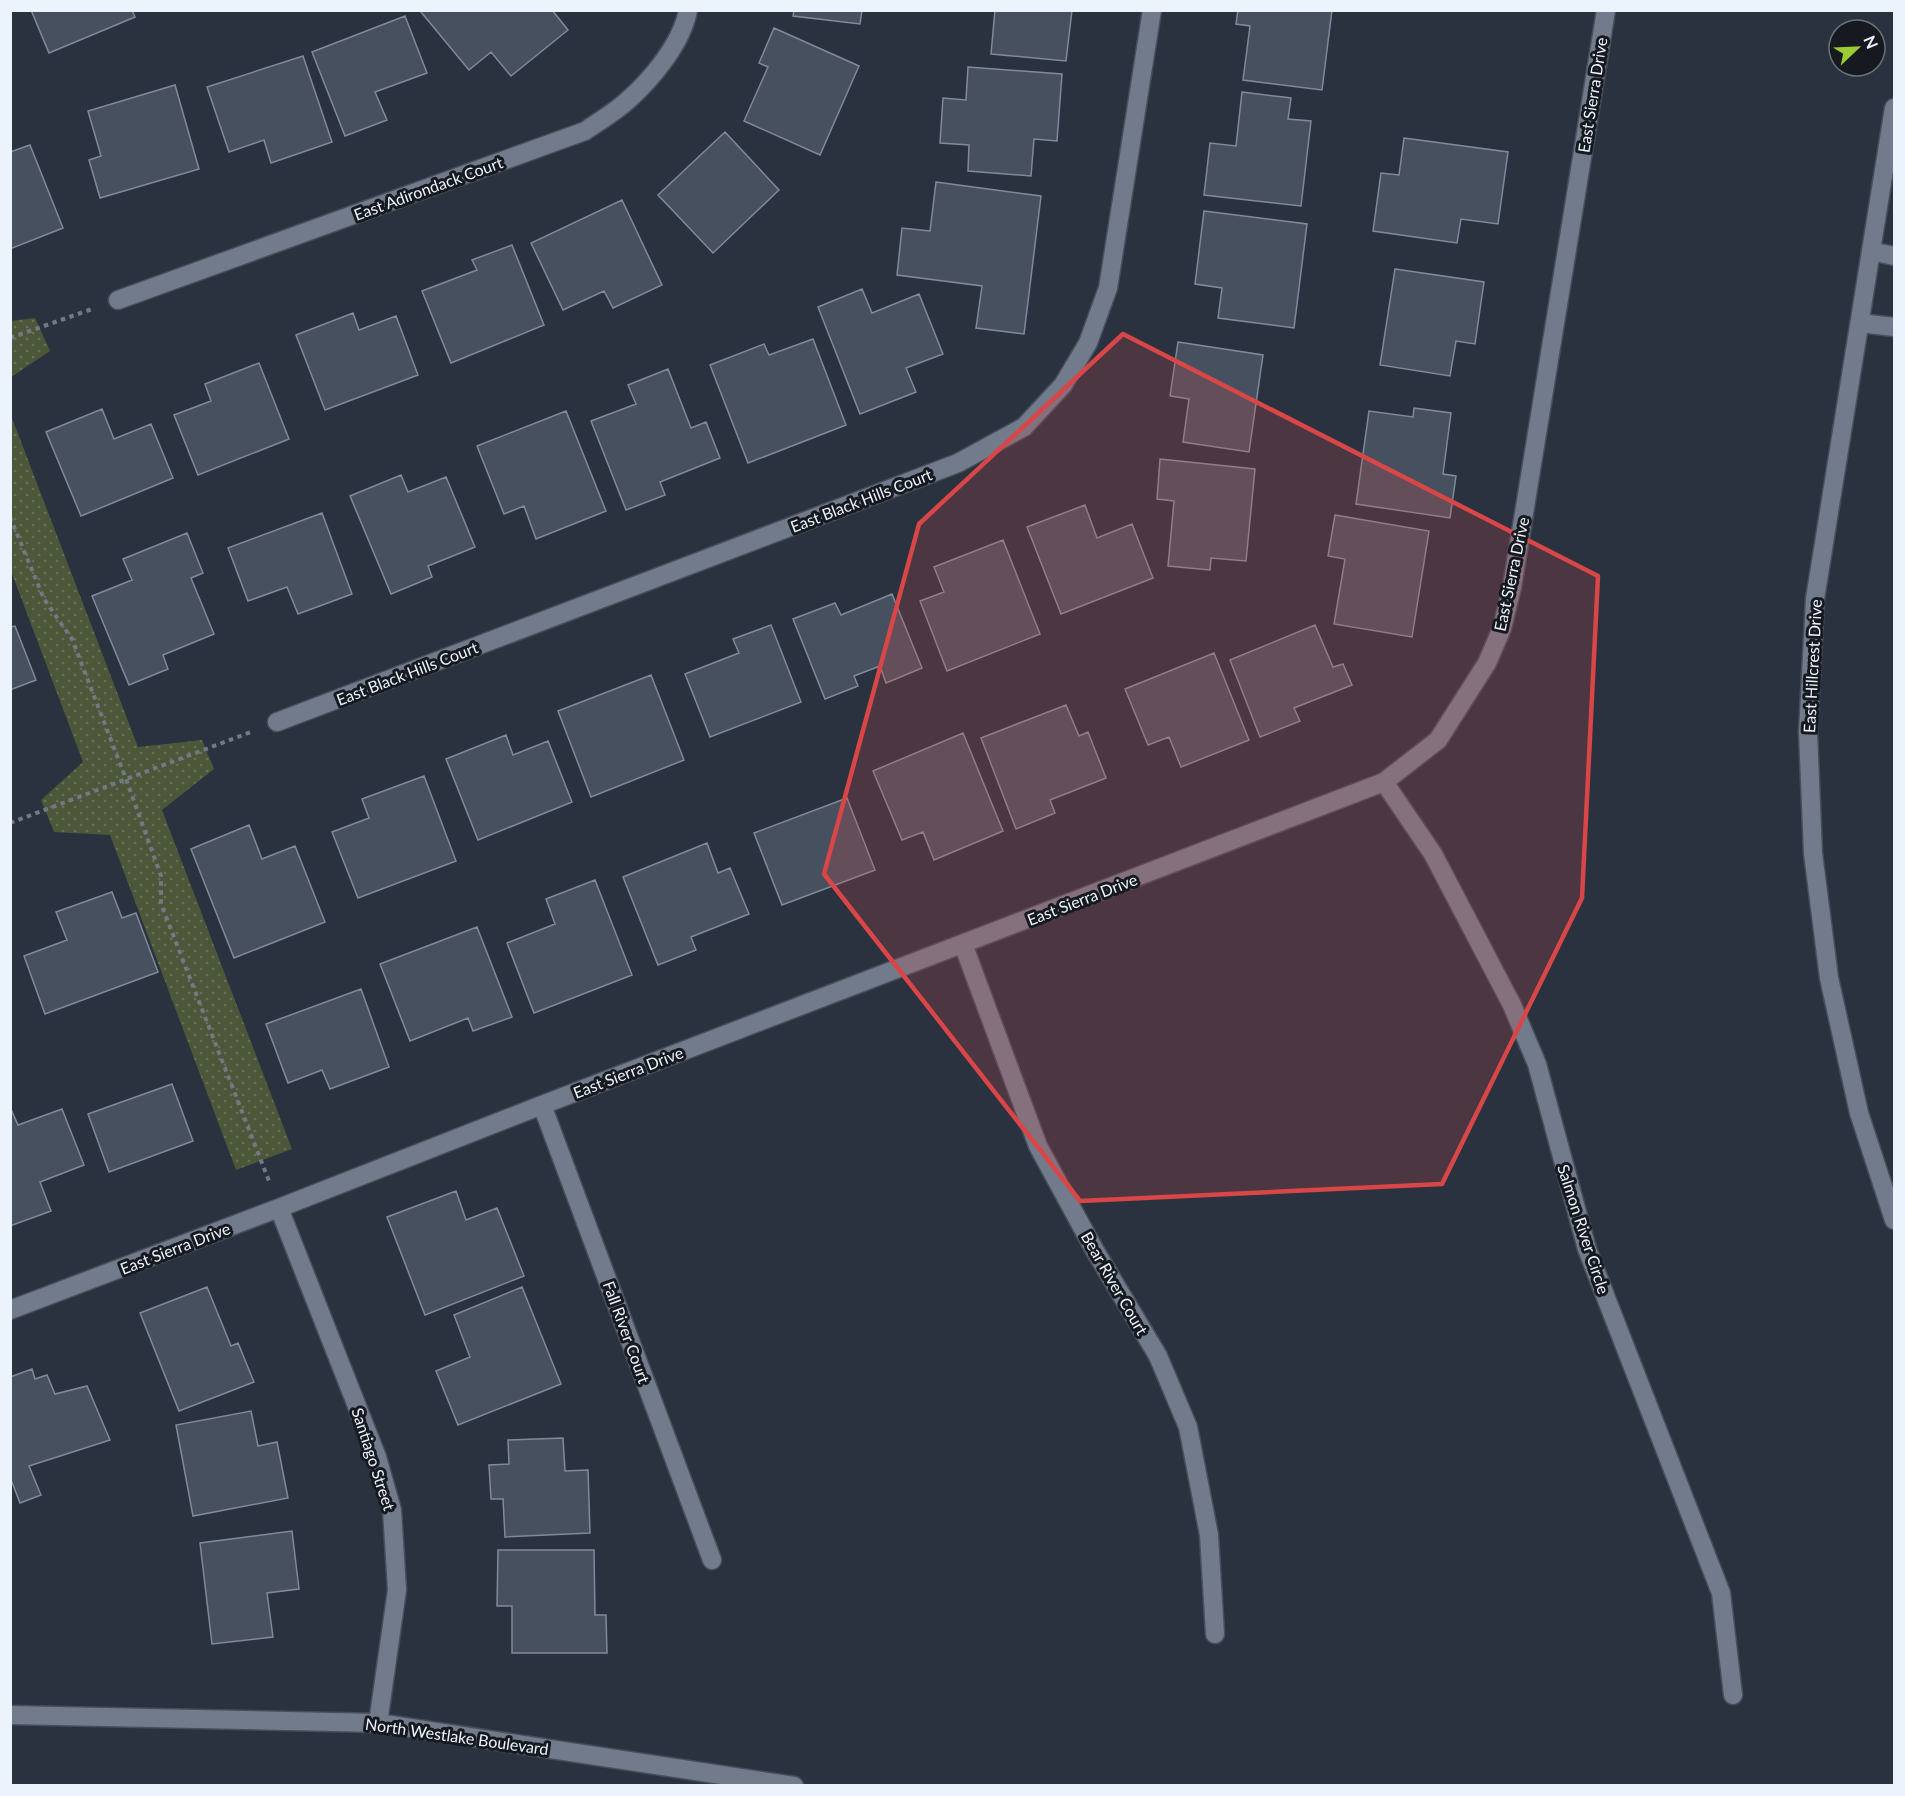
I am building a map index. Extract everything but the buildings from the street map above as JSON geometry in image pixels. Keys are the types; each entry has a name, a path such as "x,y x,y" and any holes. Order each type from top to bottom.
{"street":[{"name":"East Adirondack Court","path":"118,300 585,131 626,102 661,64 685,26 688,10"},
{"name":"East Black Hills Court","path":"277,722 958,463 1024,427 1068,377 1088,343 1108,288 1152,10"},
{"name":"East Sierra Drive","path":"10,1310 1384,782 1438,740 1487,663 1502,628 1512,587 1606,10"},
{"name":"East Hillcrest Drive","path":"1894,108 1815,599 1808,732 1813,853 1829,978 1859,1113 1894,1221"},
{"path":"1871,251 1894,256"},
{"path":"1860,323 1894,327"},
{"name":"Salmon River Circle","path":"1384,782 1434,854 1512,1005 1537,1064 1587,1250 1721,1593 1733,1695"},
{"name":"Bear River Court","path":"963,944 1038,1146 1094,1248 1158,1356 1188,1427 1209,1535 1215,1635"},
{"name":"Fall River Court","path":"542,1105 712,1560"},
{"name":"Santiago Street","path":"279,1208 376,1457 392,1510 397,1590 378,1723"},
{"name":"North Westlake Boulevard","path":"10,1715 378,1723 794,1785"}],"path":[{"path":"10,338 118,300"},
{"path":"10,517 44,599 72,639 126,779 160,876 161,904 279,1208"},
{"path":"10,823 277,722"}],"highlighted area":[{"path":"1123,334 1598,576 1582,898 1442,1184 1080,1201 824,874 919,524"}],"green space":[{"path":"35,318 50,351 11,377 11,321"},
{"path":"10,413 138,747 202,740 214,769 162,810 292,1149 236,1170 110,835 54,832 41,800 83,762 11,571"}]}
